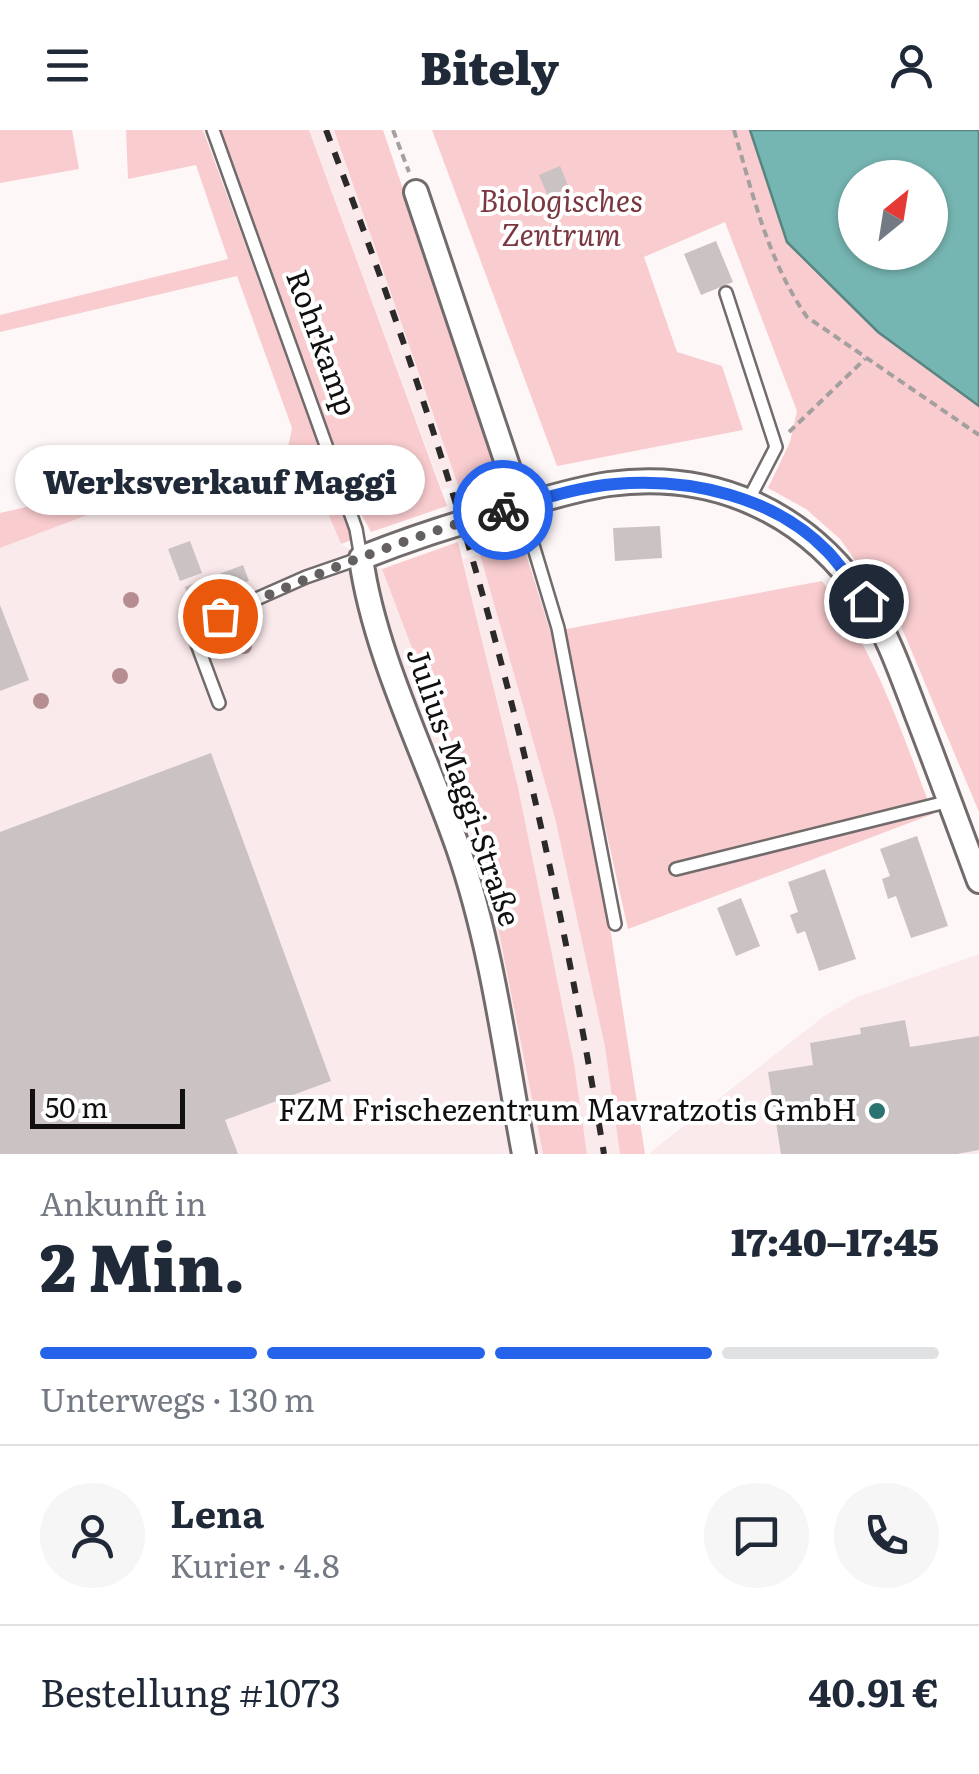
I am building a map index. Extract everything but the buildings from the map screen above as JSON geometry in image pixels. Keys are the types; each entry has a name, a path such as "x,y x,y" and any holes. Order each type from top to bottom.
{"street":[{"path":"416,192 520,505"},
{"path":"361,558 400,542 578,490 673,482 749,499 788,520 827,551 866,601 893,652 979,881"},
{"name":"Julius-Maggi-Straße","path":"361,558 377,628 459,850 483,933 524,1154"}],"lane":[{"name":"Rohrkamp","path":"213,130 356,529 361,558"},
{"path":"726,293 776,447 749,499"},
{"path":"520,505 558,628 614,924"},
{"path":"219,703 191,628 306,577 361,558"},
{"path":"676,869 950,801"}],"path":[{"path":"393,130 416,192"},
{"path":"734,130 771,253 787,288 807,316 979,435"},
{"path":"776,447 797,422 866,358"}],"shaded area":[{"path":"309,130 334,130 459,485 442,490"},
{"path":"307,461 341,544 382,569 476,817 543,1154 0,1154 0,548 151,491"},
{"path":"480,554 555,818 605,1047 620,1154 587,1154 574,1063 518,787 463,559"},
{"path":"979,954 979,1154 648,1154 823,1017 855,998"}],"green space":[{"path":"0,130 72,130 79,169 0,183"},
{"path":"126,130 203,130 354,539 341,544 306,461 151,491 0,548 0,513 288,447 292,428 237,276 0,332 0,315 228,259 196,165 128,179"},
{"path":"219,130 309,130 447,506 371,532 345,484"},
{"path":"334,130 383,130 506,493 465,505"},
{"name":"Biologisches Zentrum","path":"432,130 750,130 787,242 878,332 979,406 979,812 901,626 840,539 806,509 768,488 790,442 797,411 725,222 644,257 677,352 722,366 743,430 557,466"},
{"path":"517,525 552,637 611,934 645,1154 620,1154 605,1047 555,818 475,537"},
{"path":"458,542 518,787 574,1063 587,1154 543,1154 476,817 382,569"},
{"path":"822,581 873,664 933,814 628,929 561,630"}],"water":[{"path":"750,130 979,130 979,406 878,332 787,242"}],"railway":[{"path":"326,130 376,263 476,570 520,735 557,902 604,1154"}],"way so far":[{"path":"220,616 306,577 503,510"}],"place":[{"name":"Werksverkauf Maggi","path":"220,616"},
{"name":"FZM Frischezentrum Mavratzotis GmbH","path":"877,1111"}],"route":[{"path":"503,510 612,484 673,482 749,499 788,520 827,551 866,601"}]}
